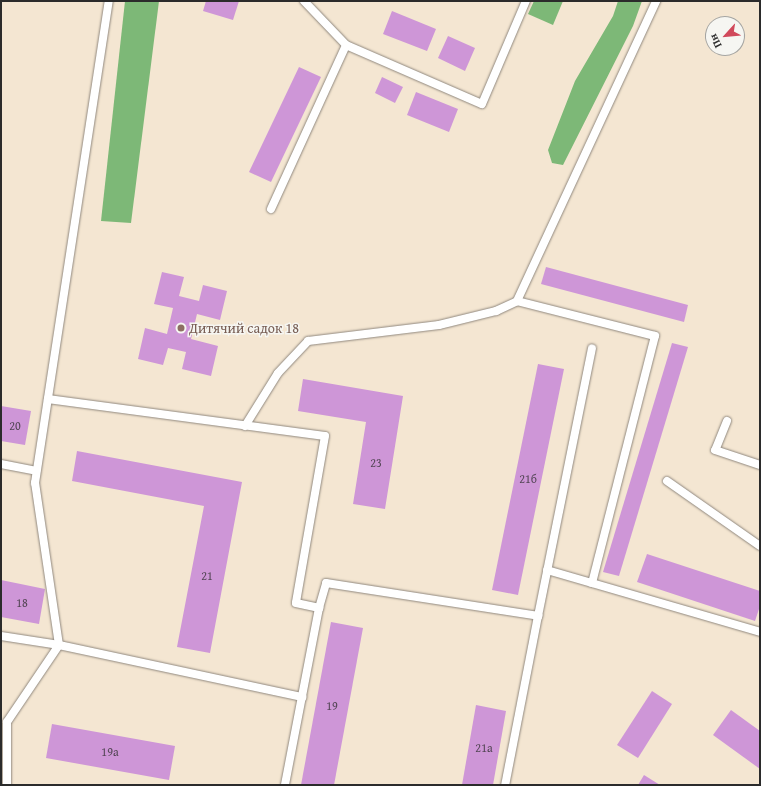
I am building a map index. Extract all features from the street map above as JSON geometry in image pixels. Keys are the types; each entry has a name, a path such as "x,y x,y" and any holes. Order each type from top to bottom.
{"lane":[{"path":"6,785 7,722 59,645 35,483 36,470 110,1"},
{"path":"304,1 346,45 482,104 526,1"},
{"path":"246,426 278,372 308,341 439,325 496,311 517,301 656,1"},
{"path":"271,209 346,45"},
{"path":"517,301 655,336 592,583"},
{"path":"505,785 592,348"},
{"path":"48,398 325,436 296,603 319,608"},
{"path":"727,421 715,450 760,465"},
{"path":"1,464 36,470"},
{"path":"667,481 760,546"},
{"path":"547,570 760,632"},
{"path":"285,785 319,608 326,583 538,616"},
{"path":"1,636 59,645 302,697"}],"green space":[{"path":"125,1 159,1 131,223 101,221"},
{"path":"534,1 563,1 553,25 528,14"},
{"path":"618,1 642,1 633,26 563,165 552,163 548,150 575,81 613,16"}],"building":[{"path":"206,1 239,1 233,20 203,11"},
{"path":"392,11 436,29 427,51 383,34"},
{"path":"448,36 475,48 465,71 438,58"},
{"path":"299,67 321,77 271,182 249,172"},
{"path":"382,77 403,87 395,103 375,93"},
{"path":"416,92 458,109 449,132 407,115"},
{"path":"546,267 688,305 684,322 541,284"},
{"path":"162,272 184,277 179,296 199,301 203,285 227,291 220,320 197,314 191,339 218,346 211,376 182,369 186,352 168,348 163,365 138,359 145,328 167,334 173,308 154,304"},
{"path":"672,343 688,347 619,576 603,572"},
{"path":"538,364 564,369 518,595 492,590"},
{"path":"303,379 403,396 385,509 353,504 366,422 298,411"},
{"path":"1,406 31,411 25,445 1,441"},
{"path":"77,451 242,482 210,653 177,647 204,506 72,481"},
{"path":"647,554 760,591 760,606 755,621 637,582"},
{"path":"1,580 45,589 39,624 1,617"},
{"path":"331,622 363,628 334,785 301,785"},
{"path":"652,691 672,704 638,758 617,745"},
{"path":"476,705 506,711 493,785 462,785"},
{"path":"731,710 760,731 760,769 713,735"},
{"path":"52,724 175,746 169,780 46,758"},
{"path":"644,775 660,785 638,785"}],"place":[{"name":"Дитячий садок 18","path":"181,328"}]}
